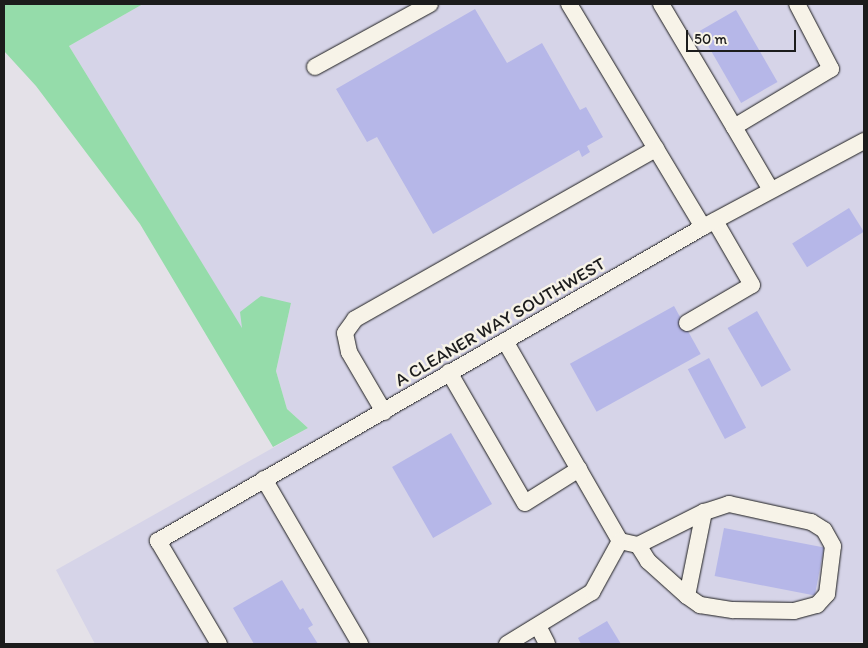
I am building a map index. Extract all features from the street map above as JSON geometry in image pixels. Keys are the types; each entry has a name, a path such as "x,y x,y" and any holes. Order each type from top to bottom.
{"street":[{"path":"315,67 430,4"},
{"path":"569,4 656,149 752,285 687,323"},
{"path":"661,4 771,190"},
{"path":"734,127 831,69 797,4"},
{"name":"A CLEANER WAY SOUTHWEST","path":"219,644 158,541 709,224 864,141"},
{"path":"384,412 349,352 345,333 355,319 656,149"},
{"path":"505,341 620,541 638,545 704,512 729,504 811,522 824,530 833,546 827,594 817,605 794,611 733,610 700,605 687,596 648,561 638,545"},
{"path":"449,372 525,502 579,469"},
{"path":"264,479 360,644"},
{"path":"687,596 704,512"},
{"path":"507,644 592,592 620,541"},
{"path":"538,626 547,644"}],"shaded area":[{"path":"143,4 864,4 864,642 95,644 56,570 308,428 287,409 276,371 291,303 242,329 69,46"}],"green space":[{"path":"4,4 143,4 69,46 242,328 240,312 261,296 291,303 276,371 287,409 308,428 273,447 140,224 36,86 4,51"}],"building":[{"path":"475,9 507,63 542,43 580,110 586,107 603,137 587,146 590,152 582,157 579,150 433,234 377,137 367,142 336,89"},
{"path":"736,10 778,82 741,103 700,31"},
{"path":"849,208 864,232 807,267 792,244"},
{"path":"674,306 701,354 597,412 570,364"},
{"path":"757,311 791,370 762,387 728,328"},
{"path":"709,358 746,428 725,439 688,369"},
{"path":"451,433 492,504 433,538 392,467"},
{"path":"724,528 824,547 815,596 715,576"},
{"path":"282,580 300,610 303,608 313,625 308,628 318,644 254,644 233,608"},
{"path":"607,621 621,644 581,644 578,638"}]}
